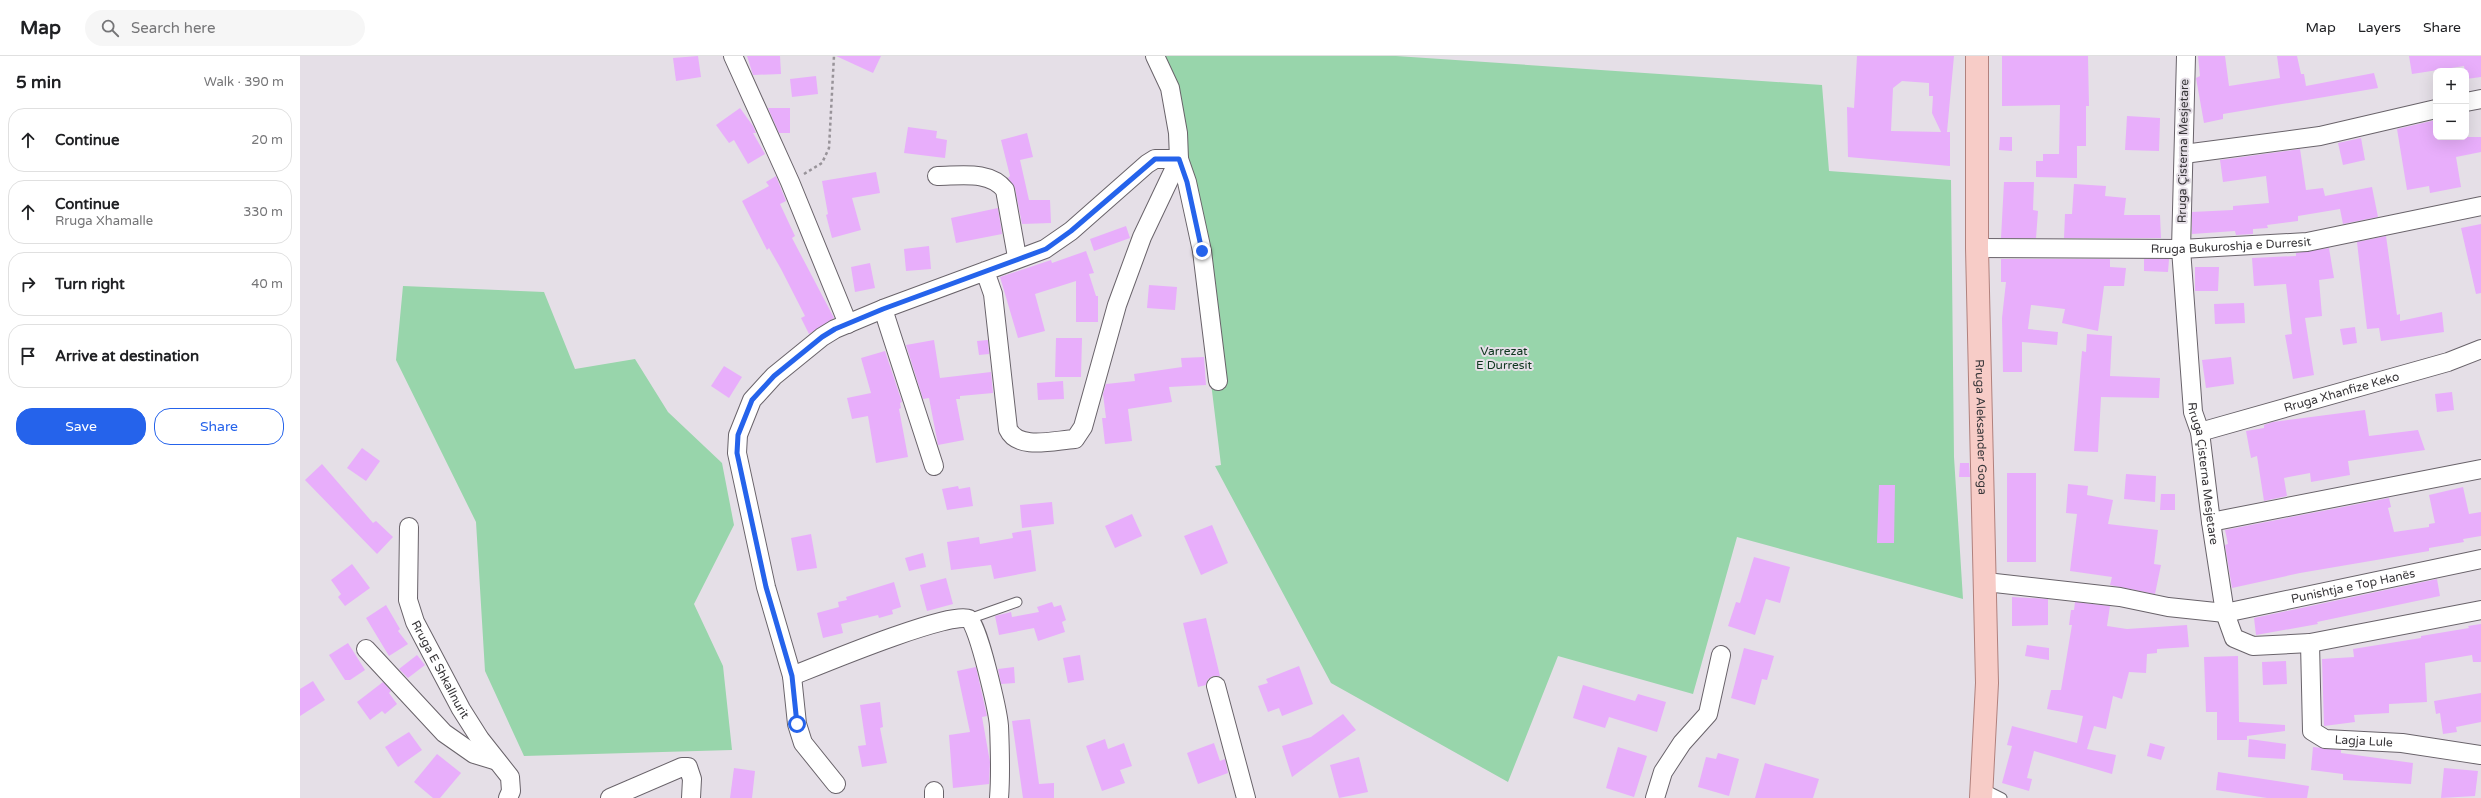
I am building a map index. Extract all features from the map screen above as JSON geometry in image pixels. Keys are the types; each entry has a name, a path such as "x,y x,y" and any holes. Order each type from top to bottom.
{"main road":[{"name":"Rruga Aleksander Goga","path":"1976,56 1977,248 1986,582 1987,683 1982,793"}],"street":[{"path":"733,56 790,182 848,324"},
{"path":"1155,56 1170,88 1178,134 1179,159 1187,182 1202,251 1218,381"},
{"name":"Rruga Çisterna Mesjetare","path":"2186,56 2181,249 2193,412 2200,432 2211,522 2225,613 2234,638 2253,646 2310,643 2481,610"},
{"path":"2469,101 2481,99"},
{"path":"2184,154 2320,136 2433,110"},
{"path":"836,784 803,743 796,717 792,676 766,587 737,453 738,435 744,414 762,388 822,337 883,309 985,271 1017,257 1046,249 1060,239 1155,159 1179,159"},
{"path":"985,271 994,294 1008,429 1011,435 1024,442 1075,438 1083,427 1117,305 1142,237 1179,159"},
{"path":"938,176 986,176 999,182 1005,190 1017,257"},
{"name":"Rruga Bukuroshja e Durresit","path":"1977,248 2181,249 2307,242 2481,206"},
{"path":"883,309 934,466"},
{"name":"Rruga Xhanfize Keko","path":"2200,432 2448,362 2481,349"},
{"path":"2211,522 2481,469"},
{"name":"Rruga E Shkallnurit","path":"409,527 408,600 416,622 461,709 480,739 510,777 511,791 508,798"},
{"name":"Punishtja e Top Hanës","path":"1986,582 2120,596 2168,607 2225,613 2481,559"},
{"path":"792,676 914,629 957,617 969,619 975,626 984,656 999,724 1002,771 999,798"},
{"name":"Lagja Lule","path":"2310,643 2312,731 2326,739 2402,742 2481,755"},
{"path":"366,649 444,733 474,754 497,761"},
{"path":"1655,798 1663,772 1682,743 1708,714 1721,655"},
{"path":"1216,686 1246,798"},
{"path":"610,798 682,767 688,767 691,772 691,798"}],"lane":[{"path":"969,619 1017,602"},
{"path":"1982,793 2002,798"}],"path":[{"path":"790,182 822,164 829,148 834,56"}],"green space":[{"name":"Varrezat E Durresit","path":"1166,56 1396,56 1822,85 1829,171 1951,180 1954,457 1963,599 1737,537 1693,694 1558,656 1508,782 1331,683 1215,466 1221,465 1184,160"},
{"path":"403,286 544,292 575,369 635,359 668,412 722,463 734,525 694,604 723,666 732,750 524,756 485,671 476,522 396,360"}],"building":[{"path":"698,56 701,77 676,81 673,58"},
{"path":"747,56 780,56 781,74 753,75"},
{"path":"836,56 881,56 873,73"},
{"path":"1857,56 1954,56 1947,132 1950,132 1950,166 1848,157 1847,107 1854,108","holes":["1902,81 1929,83 1929,96 1933,96 1932,113 1941,132 1891,131 1893,88"]},
{"path":"2002,56 2088,56 2089,106 2086,106 2086,146 2077,146 2077,178 2036,177 2036,161 2043,161 2043,154 2059,154 2060,105 2002,106"},
{"path":"2198,56 2225,56 2229,86 2280,78 2277,56 2297,56 2301,74 2304,74 2306,86 2374,73 2378,88 2223,114 2223,119 2204,123 2196,78 2200,76"},
{"path":"2409,56 2481,56 2481,77 2469,79 2469,68 2464,68 2464,66 2433,68 2433,71 2412,74"},
{"path":"816,76 818,94 792,97 790,79"},
{"path":"740,108 753,126 756,133 753,133 765,154 748,164 734,140 729,143 716,125"},
{"path":"768,108 790,108 790,133 779,133"},
{"path":"2127,116 2160,118 2159,151 2125,150"},
{"path":"2433,121 2433,140 2469,140 2469,137 2481,137 2481,152 2456,157 2461,187 2430,193 2429,186 2407,190 2397,129"},
{"path":"908,127 937,131 936,138 947,140 945,158 904,153"},
{"path":"1027,133 1033,157 1020,160 1029,200 1050,200 1051,223 1022,224 1015,188 1008,178 1010,176 1001,140"},
{"path":"2000,137 2012,137 2012,151 1999,150"},
{"path":"2361,138 2365,160 2343,165 2338,143"},
{"path":"2300,149 2306,190 2323,188 2325,196 2372,187 2378,217 2343,224 2340,209 2298,216 2298,221 2267,225 2268,228 2253,229 2253,234 2236,235 2235,231 2192,234 2192,212 2233,210 2233,206 2269,203 2266,176 2223,182 2220,160"},
{"path":"876,172 880,193 852,198 861,230 832,238 826,215 828,214 822,181"},
{"path":"776,176 786,201 780,204 795,236 792,238 834,318 809,334 801,318 805,316 769,248 767,250 742,201 769,186 766,182"},
{"path":"2004,182 2034,182 2033,210 2038,211 2036,238 2001,238"},
{"path":"2074,184 2106,186 2105,196 2126,198 2124,215 2160,215 2161,238 2064,238 2065,214 2072,214"},
{"path":"998,208 1002,234 956,243 951,218"},
{"path":"2481,224 2481,293 2476,294 2461,228"},
{"path":"1126,226 1130,238 1094,251 1090,239"},
{"path":"2386,236 2397,315 2400,314 2400,321 2442,312 2444,332 2381,341 2379,328 2367,329 2357,242"},
{"path":"929,246 931,269 906,271 904,249"},
{"path":"2329,248 2334,278 2319,280 2322,316 2305,318 2314,375 2293,379 2285,335 2292,334 2286,284 2254,286 2252,258 2296,256 2296,253"},
{"path":"1086,251 1094,273 1089,274 1096,296 1098,296 1098,322 1076,322 1076,281 1035,294 1045,331 1018,338 1000,277 1051,260 1052,263"},
{"path":"2001,259 2110,259 2110,267 2126,268 2124,286 2104,286 2098,331 2062,323 2065,309 2031,305 2028,329 2058,332 2057,345 2022,342 2022,372 2003,372 2002,318 2006,282 2001,282"},
{"path":"2144,259 2169,259 2168,272 2144,271"},
{"path":"870,263 875,288 855,292 851,267"},
{"path":"2195,267 2219,267 2218,291 2195,291"},
{"path":"1149,285 1177,287 1175,310 1147,308"},
{"path":"2244,303 2245,323 2215,324 2214,304"},
{"path":"2355,327 2357,343 2343,345 2340,329"},
{"path":"2087,334 2112,336 2110,376 2160,378 2159,398 2101,397 2098,452 2074,451 2082,351 2086,352"},
{"path":"1056,338 1082,338 1081,377 1055,377"},
{"path":"934,340 940,378 991,372 993,393 960,396 960,399 956,399 964,440 938,445 929,398 923,399 906,345"},
{"path":"988,340 989,354 979,355 977,341"},
{"path":"885,351 902,402 900,403 901,408 899,409 908,457 876,463 868,416 852,419 847,398 871,393 861,358"},
{"path":"1204,357 1206,385 1169,387 1172,402 1128,409 1132,441 1105,444 1102,418 1106,418 1103,394 1106,384 1135,381 1134,374 1182,367 1181,358"},
{"path":"2231,357 2234,384 2206,388 2202,360"},
{"path":"724,366 742,377 729,398 711,386"},
{"path":"1063,381 1064,399 1038,400 1037,383"},
{"path":"2452,392 2454,410 2437,412 2435,394"},
{"path":"2365,410 2369,436 2418,430 2425,450 2348,461 2350,475 2311,482 2310,473 2284,478 2287,496 2264,501 2257,456 2251,458 2246,431 2264,428 2264,425 2273,422"},
{"path":"362,448 380,461 366,481 347,468"},
{"path":"1960,463 1969,463 1970,477 1959,477"},
{"path":"322,464 373,523 376,521 393,537 377,554 305,480"},
{"path":"2007,473 2036,473 2036,562 2007,562"},
{"path":"2126,474 2156,476 2155,502 2124,499"},
{"path":"2068,484 2088,486 2087,495 2113,500 2108,524 2158,530 2154,564 2161,565 2155,594 2110,585 2112,577 2070,571 2077,514 2066,513"},
{"path":"1879,485 1895,485 1894,543 1877,543"},
{"path":"958,486 959,489 970,487 973,506 947,510 942,489"},
{"path":"2463,487 2469,514 2481,512 2481,536 2463,539 2464,542 2429,548 2429,551 2300,573 2232,588 2225,545 2228,544 2225,530 2389,498 2391,507 2388,508 2394,532 2429,527 2429,524 2435,523 2429,495"},
{"path":"2161,494 2175,494 2175,510 2160,510"},
{"path":"1052,502 1054,524 1022,528 1020,505"},
{"path":"1132,514 1142,536 1115,548 1105,526"},
{"path":"1212,525 1228,563 1201,575 1184,536"},
{"path":"1031,530 1036,571 994,579 991,565 951,570 947,542 979,537 980,544 1013,538 1012,533"},
{"path":"811,534 817,568 797,571 791,538"},
{"path":"923,553 926,567 909,571 905,558"},
{"path":"1754,557 1790,567 1780,603 1766,599 1755,635 1728,626 1736,602 1740,603"},
{"path":"352,564 370,588 345,606 338,597 341,594 331,580"},
{"path":"946,578 953,604 927,611 920,585"},
{"path":"2437,579 2440,596 2317,622 2318,624 2256,635 2254,618"},
{"path":"894,582 901,607 892,610 893,614 879,618 878,615 841,624 843,633 823,638 817,613 839,607 838,602 847,600 846,597"},
{"path":"2012,597 2048,599 2048,625 2012,626"},
{"path":"1052,602 1054,607 1061,605 1066,620 1062,622 1065,632 1038,641 1034,628 999,635 995,616 1011,612 1012,617 1039,612 1037,607"},
{"path":"2075,602 2110,606 2107,626 2127,629 2187,625 2189,647 2157,649 2157,653 2147,654 2146,673 2129,672 2122,699 2113,696 2106,729 2094,726 2087,749 2116,755 2112,774 2034,751 2027,778 2032,779 2029,791 2002,783 2012,746 2007,745 2012,726 2077,743 2083,716 2047,709 2051,690 2061,690 2072,625 2069,625 2071,610 2074,610"},
{"path":"386,605 400,629 398,631 408,644 389,656 366,618"},
{"path":"1206,618 1220,676 1213,676 1208,679 1206,685 1198,687 1183,623"},
{"path":"2481,624 2481,662 2473,662 2472,655 2425,663 2427,702 2389,704 2389,713 2354,715 2355,722 2324,726 2322,659 2354,657 2353,649 2421,638 2421,636 2469,628 2468,626"},
{"path":"348,643 365,670 350,680 345,680 329,655"},
{"path":"2027,645 2049,648 2049,660 2025,656"},
{"path":"1744,648 1774,656 1767,680 1762,679 1755,705 1731,698"},
{"path":"417,655 425,665 408,678 399,669"},
{"path":"1080,655 1084,680 1068,683 1063,658"},
{"path":"2238,656 2239,722 2285,725 2285,731 2247,736 2247,740 2217,740 2217,712 2206,712 2204,657"},
{"path":"2286,661 2287,684 2263,685 2262,662"},
{"path":"1299,666 1313,704 1282,716 1279,708 1268,712 1258,686 1268,683 1266,679"},
{"path":"976,667 987,716 982,717 990,762 989,784 953,788 949,735 970,732 957,671"},
{"path":"1014,667 1015,683 1001,684 998,669"},
{"path":"313,681 325,700 300,716 300,689"},
{"path":"383,682 391,691 389,693 397,704 385,714 382,711 370,720 357,702"},
{"path":"1583,685 1635,701 1638,694 1666,702 1657,732 1609,717 1605,728 1573,718"},
{"path":"2481,693 2481,722 2456,727 2457,732 2443,734 2440,713 2436,714 2434,701"},
{"path":"880,702 883,727 880,728 887,763 862,767 858,746 866,745 860,705"},
{"path":"1343,714 1356,730 1292,777 1282,746 1311,737"},
{"path":"1030,719 1039,784 1054,783 1054,798 1023,798 1012,721"},
{"path":"409,732 422,750 398,767 385,747"},
{"path":"1105,739 1108,749 1124,743 1132,766 1120,770 1125,783 1102,791 1086,746"},
{"path":"2249,739 2286,744 2285,759 2248,757"},
{"path":"1214,743 1220,761 1225,759 1228,773 1198,784 1187,753"},
{"path":"2150,743 2165,747 2161,760 2147,756"},
{"path":"1618,747 1647,756 1634,797 1606,788"},
{"path":"2313,747 2341,750 2341,753 2413,763 2411,784 2343,780 2343,774 2311,770"},
{"path":"1718,753 1739,759 1729,796 1698,787 1706,757 1716,759"},
{"path":"437,754 461,773 440,798 433,798 414,782"},
{"path":"1359,757 1368,792 1339,798 1330,765"},
{"path":"1765,763 1819,779 1813,798 1755,798"},
{"path":"734,768 755,771 752,798 730,798"},
{"path":"2444,768 2478,771 2475,796 2441,798"},
{"path":"2218,772 2309,786 2307,798 2267,798 2216,790"}],"route":[{"path":"797,724 792,676 766,587 737,453 738,435 744,414 752,400 762,388 800,354 835,329 883,309 985,271 1017,257 1046,249 1071,231 1118,192 1147,164 1155,159 1179,159 1187,182 1202,251"}]}
